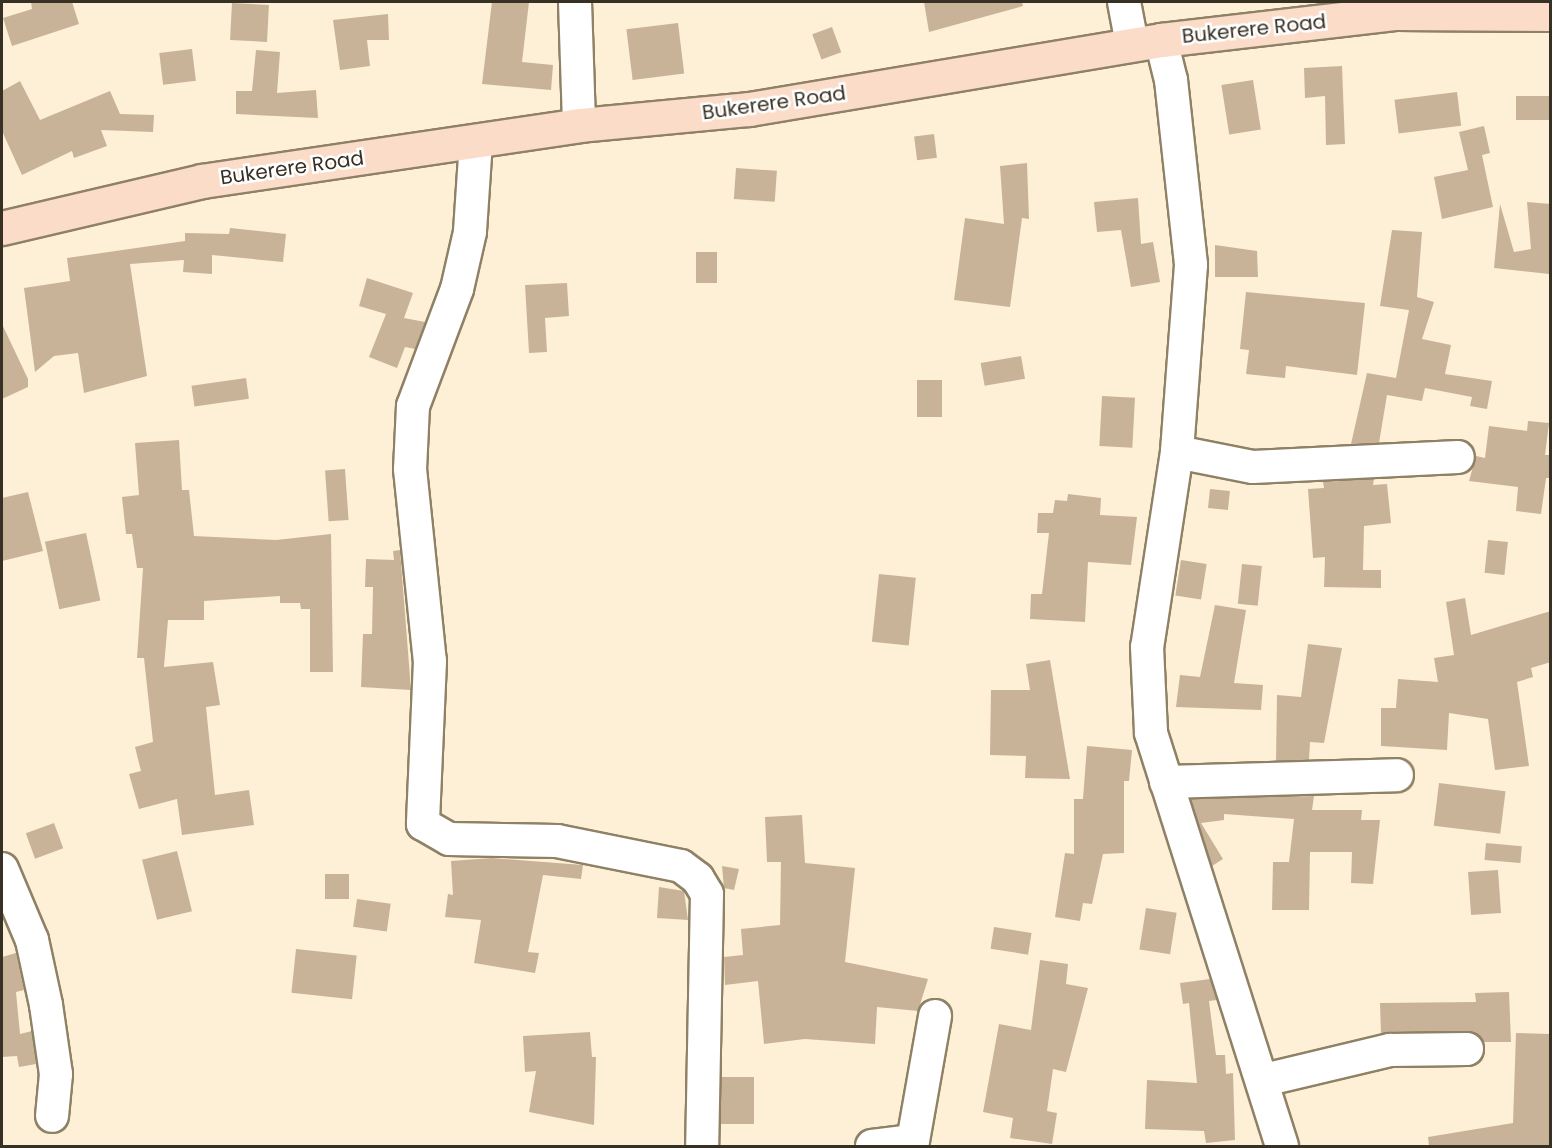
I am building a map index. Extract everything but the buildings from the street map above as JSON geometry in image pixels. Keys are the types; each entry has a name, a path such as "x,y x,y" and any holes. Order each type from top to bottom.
{"main road":[{"name":"Bukerere Road","path":"2,228 93,202 202,181 579,125 749,109 1146,42 1396,14 1551,14"}],"street":[{"path":"575,2 579,125"},
{"path":"1124,2 1146,42 1171,80 1191,265 1177,452 1147,647 1152,733 1264,1080 1282,1146"},
{"path":"476,141 470,232 457,289 421,372 412,406 410,469 430,661 423,824 449,840 557,841 681,866 698,879 707,894 702,1146"},
{"path":"1177,452 1253,467 1458,457"},
{"path":"1166,782 1397,775"},
{"path":"2,869 32,940 46,1005 56,1074 52,1116"},
{"path":"872,1146 913,1141 935,1016"},
{"path":"1264,1080 1390,1050 1467,1049"}]}
